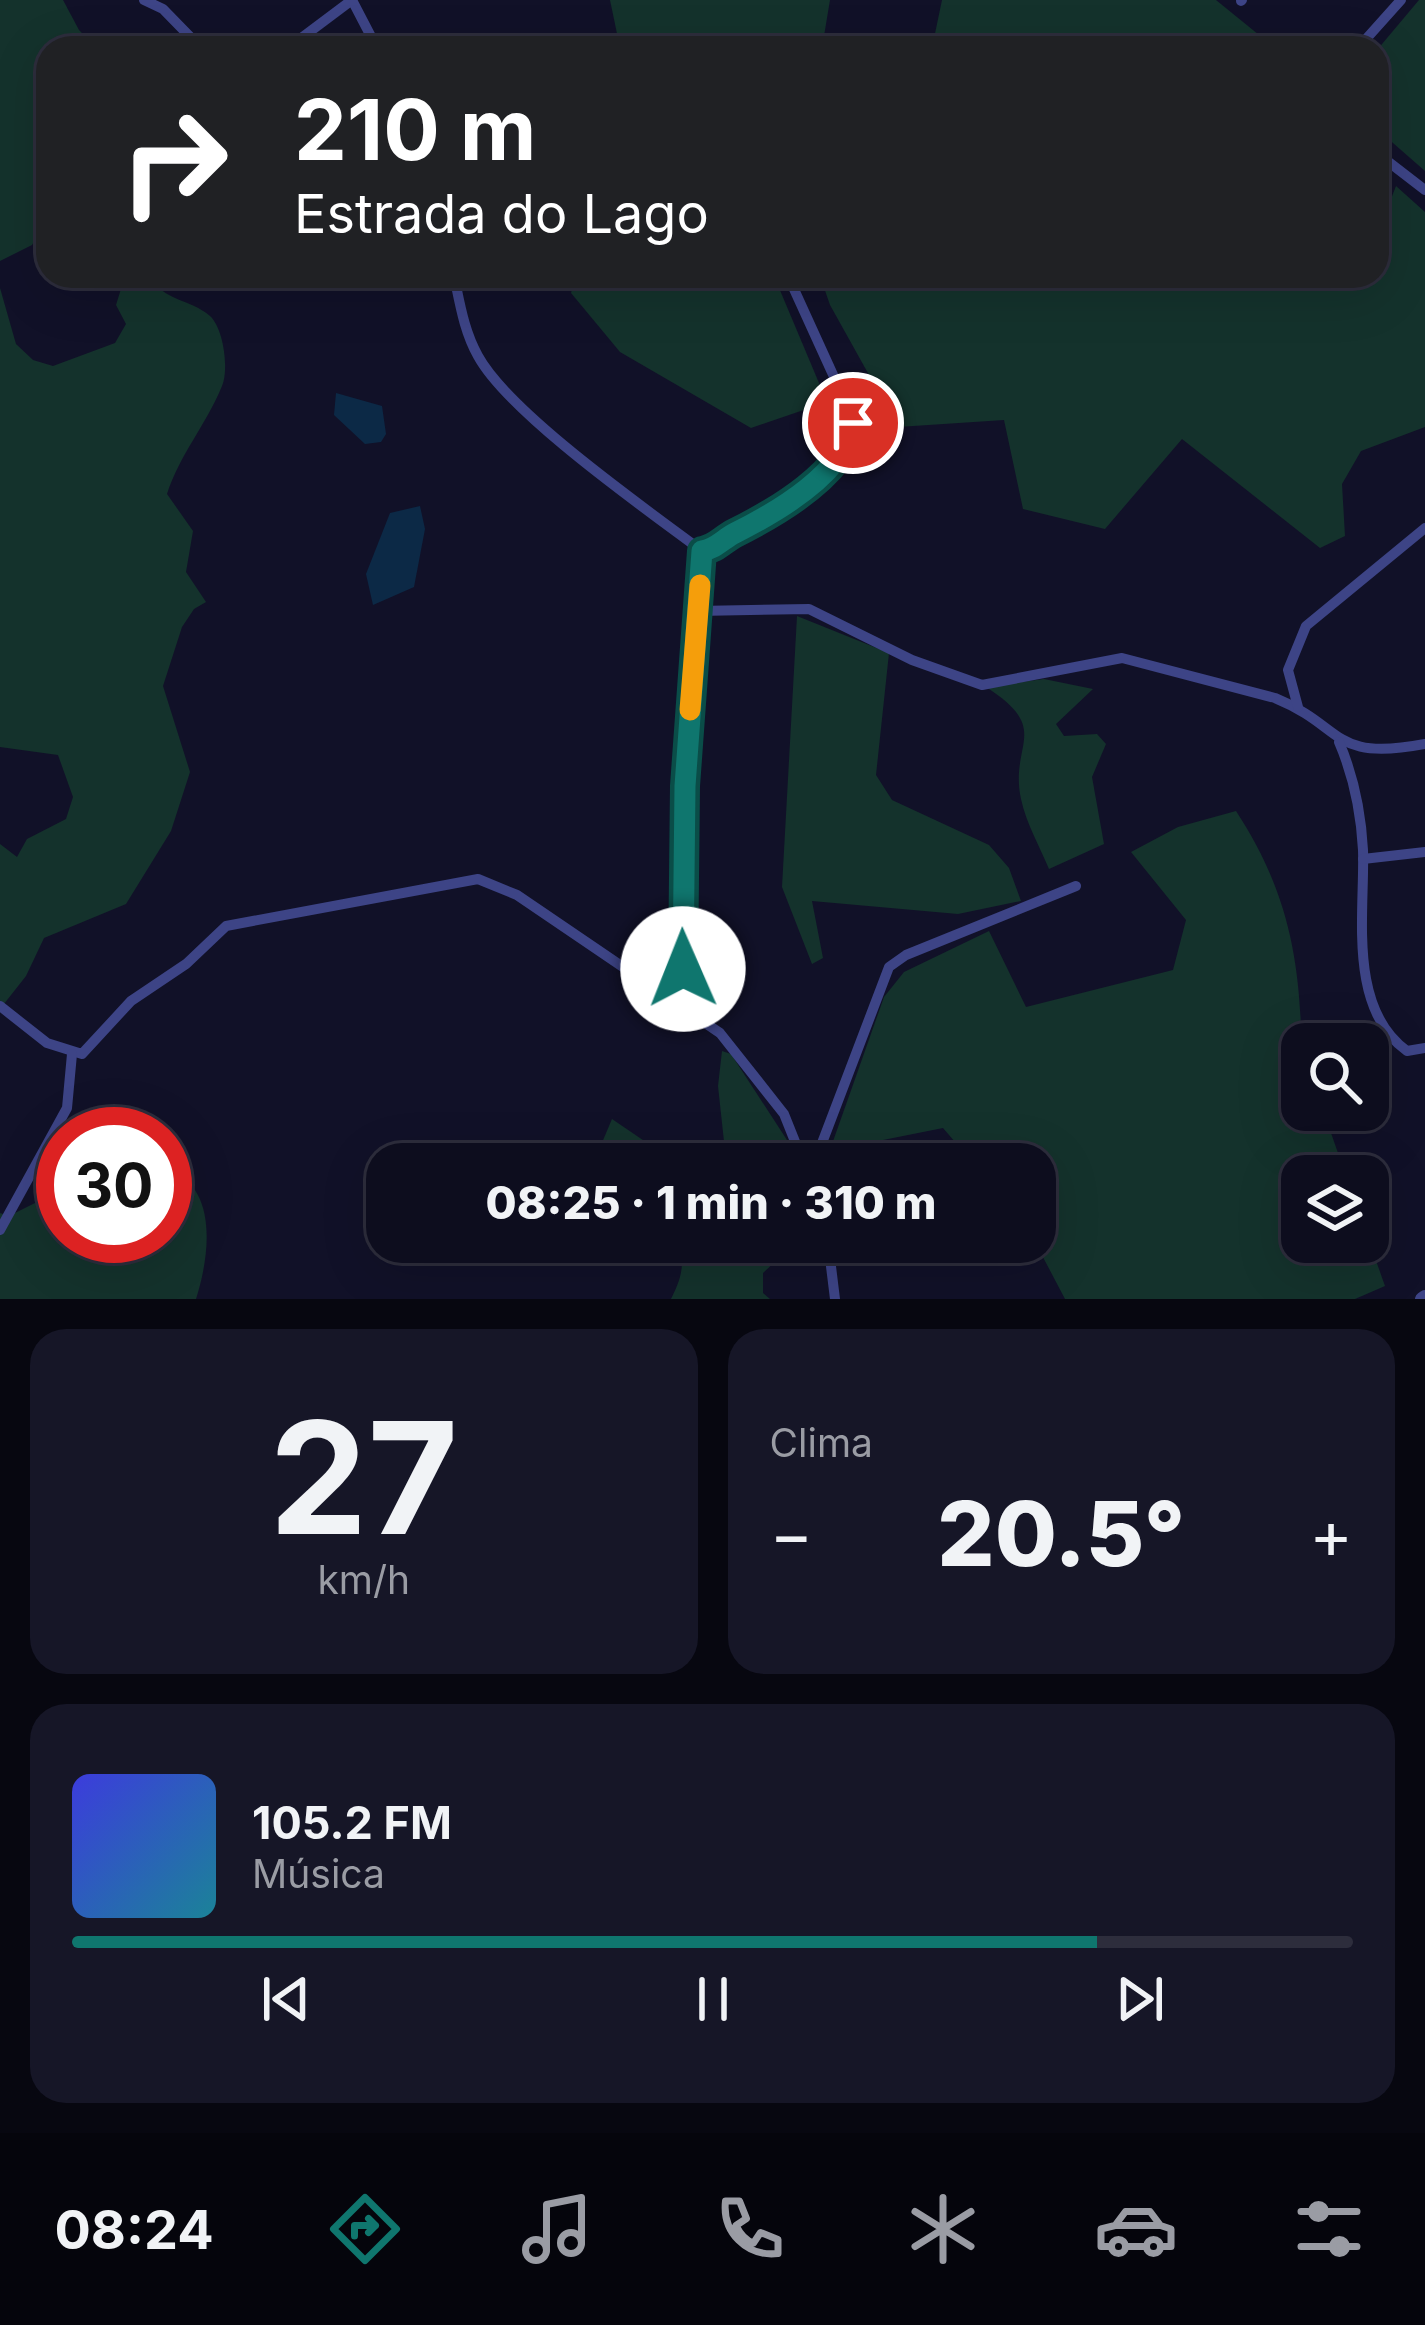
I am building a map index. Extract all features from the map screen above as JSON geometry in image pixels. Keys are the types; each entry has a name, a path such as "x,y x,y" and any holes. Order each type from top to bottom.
{"street":[{"path":"144,0 163,9 189,36"},
{"path":"304,36 352,0 371,36"},
{"path":"1369,36 1401,0"},
{"path":"1389,162 1425,190"},
{"path":"457,288 465,328 489,374 548,429 702,551"},
{"path":"702,551 781,510 852,436 850,412 793,288"},
{"path":"1298,707 1288,670 1295,642 1324,608 1425,528"},
{"path":"684,1009 685,786 702,551"},
{"path":"697,611 809,609 925,666 982,685 1121,658 1298,707 1339,742 1369,750 1425,744"},
{"path":"1339,742 1353,776 1363,859 1367,982 1383,1023 1402,1048 1425,1048"},
{"path":"1363,859 1425,852"},
{"path":"0,1006 72,1054 88,1049 131,1001 186,964 226,926 478,879 517,895 720,1033 760,1078 784,1114 796,1143"},
{"path":"822,1143 890,967 906,955 1076,886"},
{"path":"0,1230 67,1108 72,1054"},
{"path":"831,1263 835,1299"}],"green space":[{"path":"0,0 63,0 85,36 36,36 36,238 0,261"},
{"path":"610,0 830,0 824,36 618,36"},
{"path":"942,0 1216,0 1260,36 934,36"},
{"path":"1419,0 1425,0 1425,171 1389,140 1389,36"},
{"path":"1396,186 1425,212 1425,427 1361,451 1342,484 1345,536 1320,548 1182,439 1105,529 1023,509 1004,420 898,427 824,288 1389,288 1389,204"},
{"path":"0,288 16,344 33,360 53,366 115,343 126,324 116,305 121,288 159,288 210,316 224,350 222,386 167,494 193,531 186,572 206,602 194,609 182,627 163,686 190,772 171,831 126,904 44,938 26,976 0,1009 0,844 17,857 27,839 66,819 73,797 58,755 0,747"},
{"path":"572,288 779,288 827,402 751,428 620,352 571,293"},
{"path":"797,616 889,653 876,775 892,800 989,845 1009,868 1021,901 958,914 812,901 823,958 812,964 782,887"},
{"path":"1044,679 1093,689 1056,724 1064,736 1097,734 1106,744 1092,777 1104,844 1049,869 1021,799 1023,727 1006,702 986,687"},
{"path":"1236,811 1275,885 1294,956 1301,1023 1281,1023 1281,1131 1330,1131 1339,1155 1281,1155 1281,1263 1377,1263 1385,1286 1355,1299 1065,1299 1046,1263 1056,1263 1056,1143 956,1143 943,1128 868,1143 832,1143 884,997 904,972 989,931 1026,1007 1173,970 1186,920 1131,852 1178,827"},
{"path":"722,1051 731,1054 788,1143 724,1143 718,1086"},
{"path":"612,1119 647,1143 602,1143"},
{"path":"192,1186 202,1205 207,1243 196,1299 0,1299 0,1213 9,1216 36,1202 36,1263 192,1263"},
{"path":"682,1263 774,1263 763,1273 763,1293 770,1299 671,1299"}],"water":[{"path":"336,393 382,406 386,434 381,442 365,444 334,415"},
{"path":"420,506 425,529 414,587 373,605 366,574 390,513"}],"slow traffic":[{"path":"690,710 700,585"}],"route":[{"path":"683,969 685,786 702,551 760,523 809,487 852,436 853,423"}]}
